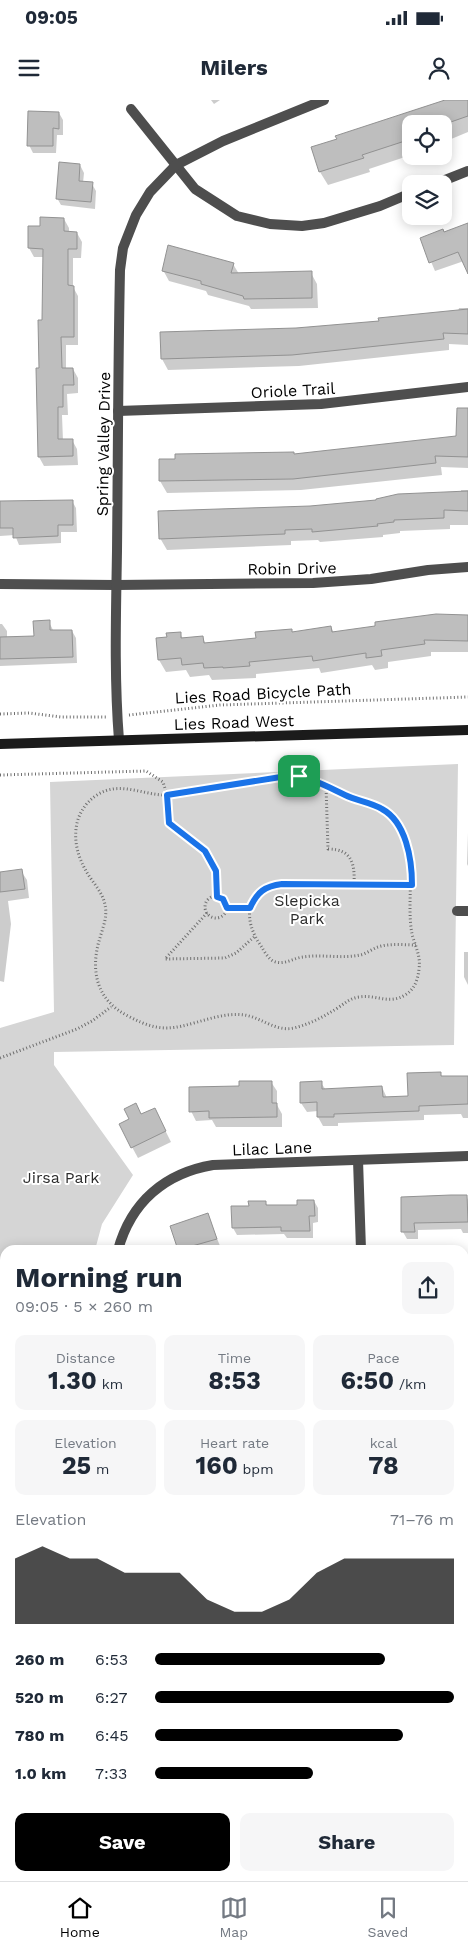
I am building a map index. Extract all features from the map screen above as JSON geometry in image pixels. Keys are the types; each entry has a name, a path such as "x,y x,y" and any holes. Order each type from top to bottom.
{"street":[{"name":"Spring Valley Drive","path":"119,740 117,716 116,585 120,270 123,248 129,229 150,192 176,165 223,141 324,100"},
{"path":"131,109 195,189 237,216 270,224 302,226 324,223 380,206 402,197"},
{"path":"452,177 468,171"},
{"name":"Oriole Trail","path":"118,411 320,404 468,387"},
{"name":"Robin Drive","path":"0,584 313,583 363,580 428,570 468,567"},
{"name":"Lies Road West","path":"0,744 468,730"},
{"name":"Lilac Lane","path":"120,1245 129,1222 149,1194 188,1171 213,1165 468,1156"},
{"path":"358,1160 361,1245"}],"path":[{"name":"Lies Road Bicycle Path","path":"0,714 29,713 78,718 117,716 220,705 468,698"},
{"path":"0,775 146,771 164,782 169,823 205,851 216,871 217,897"},
{"path":"287,776 299,776 326,786 381,808 392,816 400,828 406,846 412,885 411,926 420,958 418,980 407,994 397,1000 367,996 358,997 349,1000 315,1022 290,1029 280,1028 243,1015 219,1018 170,1029 156,1029 144,1025 112,1006 103,995 96,974 95,962 105,920 105,904 84,868 79,854 75,830 77,818 90,800 100,793 109,790 131,788 167,795 287,776"},
{"path":"326,786 328,849 343,852 350,858 355,871 354,884"},
{"path":"412,885 269,885 261,891 250,908 248,918 254,937 274,961 286,962 304,956 362,955 376,947 385,945 416,945"},
{"path":"227,908 223,899 217,897 210,898 206,903 207,913 166,959 225,958 236,953 254,937"},
{"path":"227,908 250,908"},
{"path":"207,913 213,917 220,917 227,908"},
{"path":"0,1058 77,1029 92,1021 112,1006"}],"green space":[{"name":"Slepicka Park","path":"458,764 454,1045 54,1052 54,1065 133,1175 102,1224 96,1245 0,1245 0,1028 54,1012 50,782"}],"building":[{"path":"445,100 468,100 468,116 452,122 452,115 402,115 402,142 362,155 364,158 319,172 311,147 337,139 335,136"},
{"path":"28,111 59,112 59,129 53,128 53,146 27,146"},
{"path":"59,162 80,164 79,181 93,182 91,202 56,199"},
{"path":"40,217 64,218 64,231 77,232 77,249 68,249 68,285 74,286 74,337 61,337 62,368 73,368 74,385 63,385 63,407 58,407 58,439 73,439 73,456 38,457 36,368 39,368 38,320 42,320 43,249 28,248 28,226 40,226"},
{"path":"468,223 468,274 458,252 429,263 420,238 443,229 444,232"},
{"path":"168,245 234,263 231,273 312,271 312,298 244,299 243,296 201,284 201,281 162,271"},
{"path":"468,309 468,334 443,333 444,339 292,355 161,359 160,332 296,328 379,321 378,318"},
{"path":"457,408 468,408 468,457 435,456 436,463 293,479 159,481 159,459 175,459 175,454 294,452 294,454 456,436"},
{"path":"468,491 468,511 444,510 444,518 394,520 394,522 377,524 378,526 312,532 312,529 285,530 285,534 159,539 158,511 310,506 376,500 398,494"},
{"path":"73,500 73,525 58,525 58,536 13,538 13,528 0,528 0,501"},
{"path":"436,614 468,615 468,641 424,640 425,644 381,650 382,656 366,658 366,653 313,661 312,656 249,662 250,666 223,668 204,668 203,663 182,665 181,658 158,660 156,638 167,637 166,633 181,632 181,638 203,636 204,643 256,638 255,632 292,629 292,632 331,626 332,632 375,626 375,622"},
{"path":"50,620 50,630 72,630 73,657 0,659 0,637 34,636 33,621"},
{"path":"22,869 25,889 0,892 0,872"},
{"path":"441,1072 441,1076 468,1076 468,1104 419,1106 419,1111 334,1114 334,1117 317,1117 317,1102 300,1103 300,1082 322,1081 322,1089 382,1086 383,1097 408,1096 407,1073"},
{"path":"239,1081 272,1081 272,1103 277,1103 277,1117 209,1118 209,1111 189,1112 189,1087 239,1086"},
{"path":"136,1103 141,1114 155,1108 166,1131 131,1148 119,1124 129,1119 124,1109"},
{"path":"467,1195 468,1222 414,1223 415,1232 401,1232 401,1197"},
{"path":"297,1200 314,1200 315,1216 309,1216 310,1231 281,1231 281,1227 232,1228 231,1206 249,1206 248,1201 266,1201 266,1205 297,1205"},
{"path":"208,1213 217,1239 196,1245 176,1245 170,1226"}],"route":[{"path":"287,776 299,776 381,808 392,816 400,828 406,846 412,885 269,885 261,891 250,908 227,908 223,899 217,897 216,871 205,851 169,823 167,795 287,776"}],"park label":[{"name":"Jirsa Park","path":"61,1177"}]}
